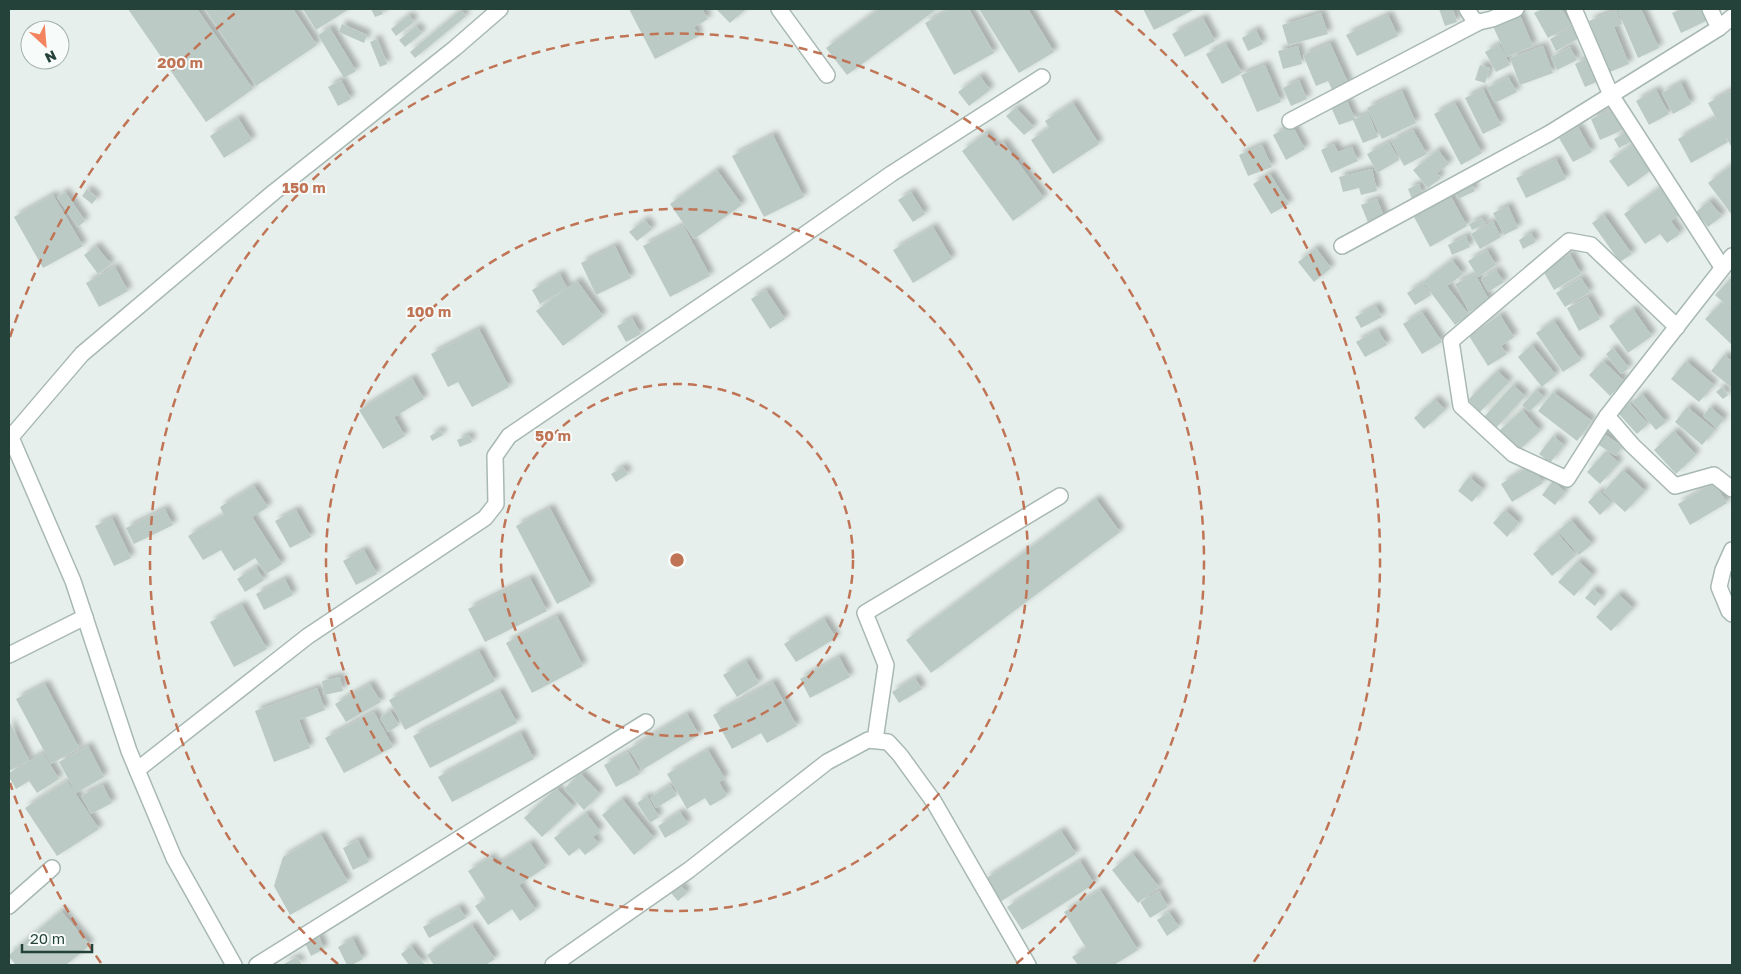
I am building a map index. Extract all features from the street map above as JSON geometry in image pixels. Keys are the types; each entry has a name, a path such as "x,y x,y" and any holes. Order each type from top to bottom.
{"street":[{"path":"234,965 174,858 129,751 74,581 10,435 82,354 274,192 456,48 500,9"},
{"path":"779,9 827,75"},
{"path":"1466,9 1473,19 1479,22"},
{"path":"1290,121 1479,22 1516,9"},
{"path":"1574,9 1611,95 1722,267"},
{"path":"1710,9 1719,28"},
{"path":"1342,246 1550,133 1719,28 1732,17"},
{"path":"137,770 308,636 485,518 496,504 495,456 509,436 891,174 1042,76"},
{"path":"1677,327 1591,245 1569,241 1451,341 1461,406 1513,454 1567,479 1607,416 1677,327 1722,267 1732,256"},
{"path":"1607,416 1632,445 1675,486 1714,475 1732,489"},
{"path":"875,740 886,665 865,613 1060,496"},
{"path":"1732,550 1723,570 1720,587 1729,611 1732,614"},
{"path":"9,655 85,617"},
{"path":"256,965 646,722"},
{"path":"553,965 689,870 827,762 868,740 888,742 900,755 934,802 1028,965"},
{"path":"9,906 52,868"}],"building":[{"path":"128,9 197,9 253,89 206,122"},
{"path":"205,9 293,9 317,45 256,86"},
{"path":"303,9 349,9 316,30"},
{"path":"371,9 381,9 383,14 375,17"},
{"path":"629,9 702,9 708,19 694,27 699,36 655,59"},
{"path":"716,9 746,9 730,23"},
{"path":"879,9 937,9 847,75 826,48"},
{"path":"950,9 968,9 970,11 994,53 954,75 925,23"},
{"path":"979,9 1028,9 1054,52 1019,73"},
{"path":"1143,9 1195,9 1154,30"},
{"path":"1439,9 1453,9 1457,22 1445,26"},
{"path":"1543,9 1562,9 1571,26 1548,38 1534,13"},
{"path":"1623,9 1641,9 1659,48 1638,58 1618,11"},
{"path":"1682,9 1701,9 1706,21 1681,33 1672,13"},
{"path":"461,10 466,16 415,58 410,52"},
{"path":"1616,10 1622,24 1614,27 1629,64 1610,72 1589,21"},
{"path":"1321,13 1328,34 1288,45 1282,25"},
{"path":"1519,13 1533,46 1507,57 1492,24"},
{"path":"409,15 414,22 396,36 391,29"},
{"path":"1388,15 1398,36 1357,56 1346,35"},
{"path":"1203,18 1215,41 1185,57 1172,34"},
{"path":"342,24 367,35 364,43 339,32"},
{"path":"416,26 422,33 405,47 399,40"},
{"path":"1575,26 1581,37 1556,51 1550,39"},
{"path":"330,28 356,71 344,78 318,35"},
{"path":"1256,30 1263,44 1248,51 1242,38"},
{"path":"377,39 387,64 380,67 370,42"},
{"path":"1330,43 1349,85 1333,92 1328,81 1316,86 1303,55"},
{"path":"1226,44 1242,73 1222,84 1206,54"},
{"path":"1499,44 1510,65 1496,72 1485,52"},
{"path":"1298,46 1302,64 1283,69 1278,51"},
{"path":"1543,46 1553,73 1520,85 1510,58"},
{"path":"1570,47 1577,60 1557,70 1551,57"},
{"path":"1590,57 1601,80 1585,87 1575,64"},
{"path":"1265,65 1281,102 1257,112 1241,75"},
{"path":"1480,65 1490,68 1485,83 1475,80"},
{"path":"980,76 990,90 969,106 958,92"},
{"path":"1508,77 1517,92 1495,103 1487,88"},
{"path":"341,80 351,99 338,106 328,87"},
{"path":"1299,80 1307,99 1291,106 1283,88"},
{"path":"1681,83 1691,104 1673,114 1662,93"},
{"path":"1483,89 1501,125 1483,134 1465,98"},
{"path":"1656,90 1669,114 1649,125 1636,101"},
{"path":"1732,90 1732,148 1708,103"},
{"path":"1402,91 1416,123 1382,139 1367,108"},
{"path":"1347,101 1355,119 1368,113 1378,137 1363,143 1353,120 1339,125 1331,107"},
{"path":"1073,103 1099,144 1053,174 1031,140 1049,128 1045,121"},
{"path":"1455,103 1482,153 1461,165 1434,114"},
{"path":"1617,107 1627,128 1600,140 1591,119"},
{"path":"1016,108 1034,127 1024,135 1006,116"},
{"path":"238,118 252,140 224,158 210,136"},
{"path":"1715,118 1728,142 1691,163 1678,139"},
{"path":"1292,125 1305,149 1286,160 1273,135"},
{"path":"1578,127 1592,152 1573,162 1559,138"},
{"path":"1413,130 1427,154 1404,166 1391,141"},
{"path":"1630,130 1636,139 1619,148 1614,139"},
{"path":"986,133 996,147 1003,142 1044,198 1013,221 962,151"},
{"path":"773,135 804,197 764,217 732,156"},
{"path":"1389,142 1399,160 1377,173 1367,154"},
{"path":"1334,144 1338,152 1352,147 1358,161 1331,173 1321,150"},
{"path":"1262,145 1272,167 1248,176 1239,155"},
{"path":"1632,145 1650,171 1628,187 1609,161"},
{"path":"1438,150 1449,164 1437,173 1441,178 1428,188 1413,170"},
{"path":"1556,159 1566,179 1526,198 1516,178"},
{"path":"1732,165 1732,215 1708,183"},
{"path":"1372,169 1377,191 1361,195 1359,188 1343,192 1339,177"},
{"path":"717,170 742,205 694,239 670,204"},
{"path":"1270,174 1289,204 1271,214 1253,184"},
{"path":"1469,178 1475,191 1458,199 1452,187"},
{"path":"1419,184 1423,194 1412,199 1408,189"},
{"path":"1661,187 1680,214 1671,221 1680,234 1667,243 1660,234 1645,244 1624,214"},
{"path":"87,189 97,198 92,204 82,196"},
{"path":"65,192 85,221 78,227 57,197"},
{"path":"911,192 925,214 913,222 898,200"},
{"path":"53,195 83,246 43,268 14,217"},
{"path":"1450,195 1467,226 1430,247 1413,215"},
{"path":"1377,199 1385,219 1369,225 1361,205"},
{"path":"1709,201 1722,216 1708,227 1696,212"},
{"path":"1508,206 1518,228 1504,235 1493,213"},
{"path":"1604,215 1632,254 1620,262 1592,223"},
{"path":"1482,218 1485,224 1472,230 1469,224"},
{"path":"645,220 652,229 637,241 629,232"},
{"path":"1493,221 1501,237 1480,249 1471,234"},
{"path":"683,225 710,276 670,297 643,246"},
{"path":"933,227 952,259 913,283 893,250"},
{"path":"1531,233 1536,242 1523,249 1519,240"},
{"path":"1466,236 1470,247 1452,255 1448,245"},
{"path":"96,246 111,264 98,274 84,255"},
{"path":"615,246 631,278 596,295 581,263"},
{"path":"1316,248 1331,268 1314,282 1298,262"},
{"path":"1487,250 1496,265 1478,277 1468,261"},
{"path":"1570,254 1581,274 1554,290 1542,269"},
{"path":"1452,260 1463,274 1447,286 1469,315 1455,325 1423,282"},
{"path":"115,267 128,291 99,307 86,283"},
{"path":"1496,270 1504,282 1488,292 1481,279"},
{"path":"560,274 567,288 540,304 532,290"},
{"path":"1475,274 1490,302 1469,312 1455,284"},
{"path":"1732,277 1732,310 1715,295"},
{"path":"1581,278 1590,292 1565,307 1556,293"},
{"path":"577,281 603,316 563,346 536,311"},
{"path":"1422,283 1431,295 1415,305 1407,293"},
{"path":"766,290 785,319 770,329 751,299"},
{"path":"1588,297 1600,319 1579,331 1567,308"},
{"path":"1722,302 1732,312 1732,345 1705,319"},
{"path":"1376,306 1382,317 1361,328 1355,317"},
{"path":"1633,309 1652,336 1628,353 1609,326"},
{"path":"1422,312 1442,342 1422,354 1403,324"},
{"path":"1500,315 1514,337 1501,346 1507,354 1488,366 1469,336"},
{"path":"632,318 641,334 626,342 617,326"},
{"path":"1554,321 1581,360 1563,372 1536,333"},
{"path":"479,329 509,387 472,407 458,382 448,387 431,354"},
{"path":"1378,330 1387,345 1365,357 1356,342"},
{"path":"1532,345 1556,375 1542,387 1518,357"},
{"path":"1613,348 1629,368 1621,374 1606,354"},
{"path":"1724,355 1732,361 1732,388 1711,371"},
{"path":"1603,361 1624,381 1610,396 1589,375"},
{"path":"1686,361 1714,385 1699,402 1671,379"},
{"path":"1497,371 1509,382 1480,412 1468,400"},
{"path":"412,378 424,399 394,417 405,436 383,449 359,410"},
{"path":"1513,385 1525,396 1496,428 1484,417"},
{"path":"1722,387 1728,395 1723,399 1716,392"},
{"path":"1536,390 1544,397 1529,412 1522,405"},
{"path":"1553,392 1592,421 1577,441 1538,411"},
{"path":"1642,394 1666,422 1656,430 1632,402"},
{"path":"1435,399 1445,410 1424,429 1414,418"},
{"path":"1629,403 1648,424 1637,434 1618,413"},
{"path":"1687,407 1715,430 1702,445 1675,422"},
{"path":"1710,407 1724,419 1717,428 1703,416"},
{"path":"1522,410 1540,431 1517,452 1499,431"},
{"path":"440,430 443,435 432,441 430,436"},
{"path":"1674,431 1696,455 1676,474 1654,450"},
{"path":"1601,432 1622,446 1616,456 1594,442"},
{"path":"469,435 472,442 460,447 457,440"},
{"path":"1553,436 1564,445 1550,463 1539,454"},
{"path":"1606,451 1619,463 1600,484 1587,472"},
{"path":"1532,465 1543,483 1512,502 1501,484"},
{"path":"623,467 628,474 616,482 611,474"},
{"path":"1623,470 1645,491 1625,512 1603,492"},
{"path":"1469,477 1483,489 1472,502 1458,491"},
{"path":"1553,481 1565,492 1555,505 1542,495"},
{"path":"1714,483 1727,503 1690,525 1678,504"},
{"path":"254,486 268,507 252,517 282,564 266,574 255,558 234,571 221,550 203,560 188,536 224,515 220,507"},
{"path":"1599,491 1612,503 1600,515 1588,502"},
{"path":"1096,499 1120,532 931,673 906,640"},
{"path":"550,508 591,586 557,604 516,526"},
{"path":"165,509 173,525 134,544 126,528"},
{"path":"296,510 311,537 290,548 275,521"},
{"path":"1505,510 1519,523 1507,537 1493,523"},
{"path":"112,518 131,558 114,566 95,526"},
{"path":"1571,520 1592,544 1579,555 1558,531"},
{"path":"1557,533 1576,555 1552,576 1533,554"},
{"path":"364,550 377,574 356,585 343,561"},
{"path":"1578,561 1593,575 1574,596 1558,582"},
{"path":"256,567 264,580 245,592 237,579"},
{"path":"530,578 547,611 485,642 468,609"},
{"path":"285,579 293,595 264,610 256,594"},
{"path":"1593,589 1602,596 1595,606 1585,598"},
{"path":"1618,594 1633,608 1611,631 1596,617"},
{"path":"242,605 267,649 234,667 210,622"},
{"path":"557,616 583,666 532,693 506,643"},
{"path":"824,619 836,638 796,662 784,644"},
{"path":"479,651 495,681 405,730 389,700"},
{"path":"839,657 850,677 810,698 800,679"},
{"path":"746,661 759,683 737,697 723,675"},
{"path":"340,677 343,691 324,695 322,681"},
{"path":"915,678 922,689 899,703 892,692"},
{"path":"773,682 797,726 767,743 761,733 732,749 713,715"},
{"path":"45,684 79,748 51,764 16,699"},
{"path":"370,684 381,702 346,722 335,704"},
{"path":"317,688 325,710 299,720 310,748 274,762 255,711"},
{"path":"500,691 517,723 430,768 413,736"},
{"path":"390,711 399,725 388,732 380,718"},
{"path":"374,712 393,747 344,773 325,738"},
{"path":"687,714 699,735 642,770 629,749"},
{"path":"9,721 29,760 9,771"},
{"path":"521,733 534,759 452,802 438,777"},
{"path":"88,746 104,777 76,793 59,762"},
{"path":"708,750 725,779 719,782 727,796 710,806 705,798 687,809 667,774"},
{"path":"628,752 640,774 616,787 604,765"},
{"path":"43,753 59,779 37,793 29,781 16,789 9,777 9,773"},
{"path":"580,773 600,794 584,810 564,789"},
{"path":"67,781 99,829 57,856 25,808"},
{"path":"103,785 112,803 91,814 81,796"},
{"path":"670,785 677,795 656,808 650,798"},
{"path":"556,788 574,807 542,837 524,818"},
{"path":"647,796 659,817 650,823 637,803"},
{"path":"622,799 654,838 634,855 602,815"},
{"path":"680,812 688,824 665,838 658,826"},
{"path":"586,813 600,831 593,837 599,844 585,855 579,848 569,856 554,838"},
{"path":"1061,831 1076,854 1000,902 985,879"},
{"path":"321,835 348,882 290,915 274,886 283,857"},
{"path":"358,840 369,862 353,870 343,848"},
{"path":"530,843 546,867 519,885 536,910 520,921 512,909 488,925 475,906 486,899 468,871 491,857 496,865"},
{"path":"1132,853 1159,887 1138,903 1112,870"},
{"path":"1080,861 1094,884 1022,930 1007,907"},
{"path":"680,885 687,893 678,901 671,893"},
{"path":"1100,890 1138,950 1114,965 1078,965 1072,957 1086,948 1064,912"},
{"path":"1159,891 1168,907 1150,918 1140,902"},
{"path":"459,907 466,918 429,938 423,927"},
{"path":"61,911 90,945 66,965 16,965 9,955"},
{"path":"1169,912 1179,927 1167,936 1157,920"},
{"path":"472,925 495,959 486,965 434,965 427,955"},
{"path":"319,936 324,949 311,956 305,943"},
{"path":"353,939 363,959 352,965 347,965 338,947"},
{"path":"411,946 425,965 409,965 401,954"},
{"path":"297,957 302,965 282,965"}]}
